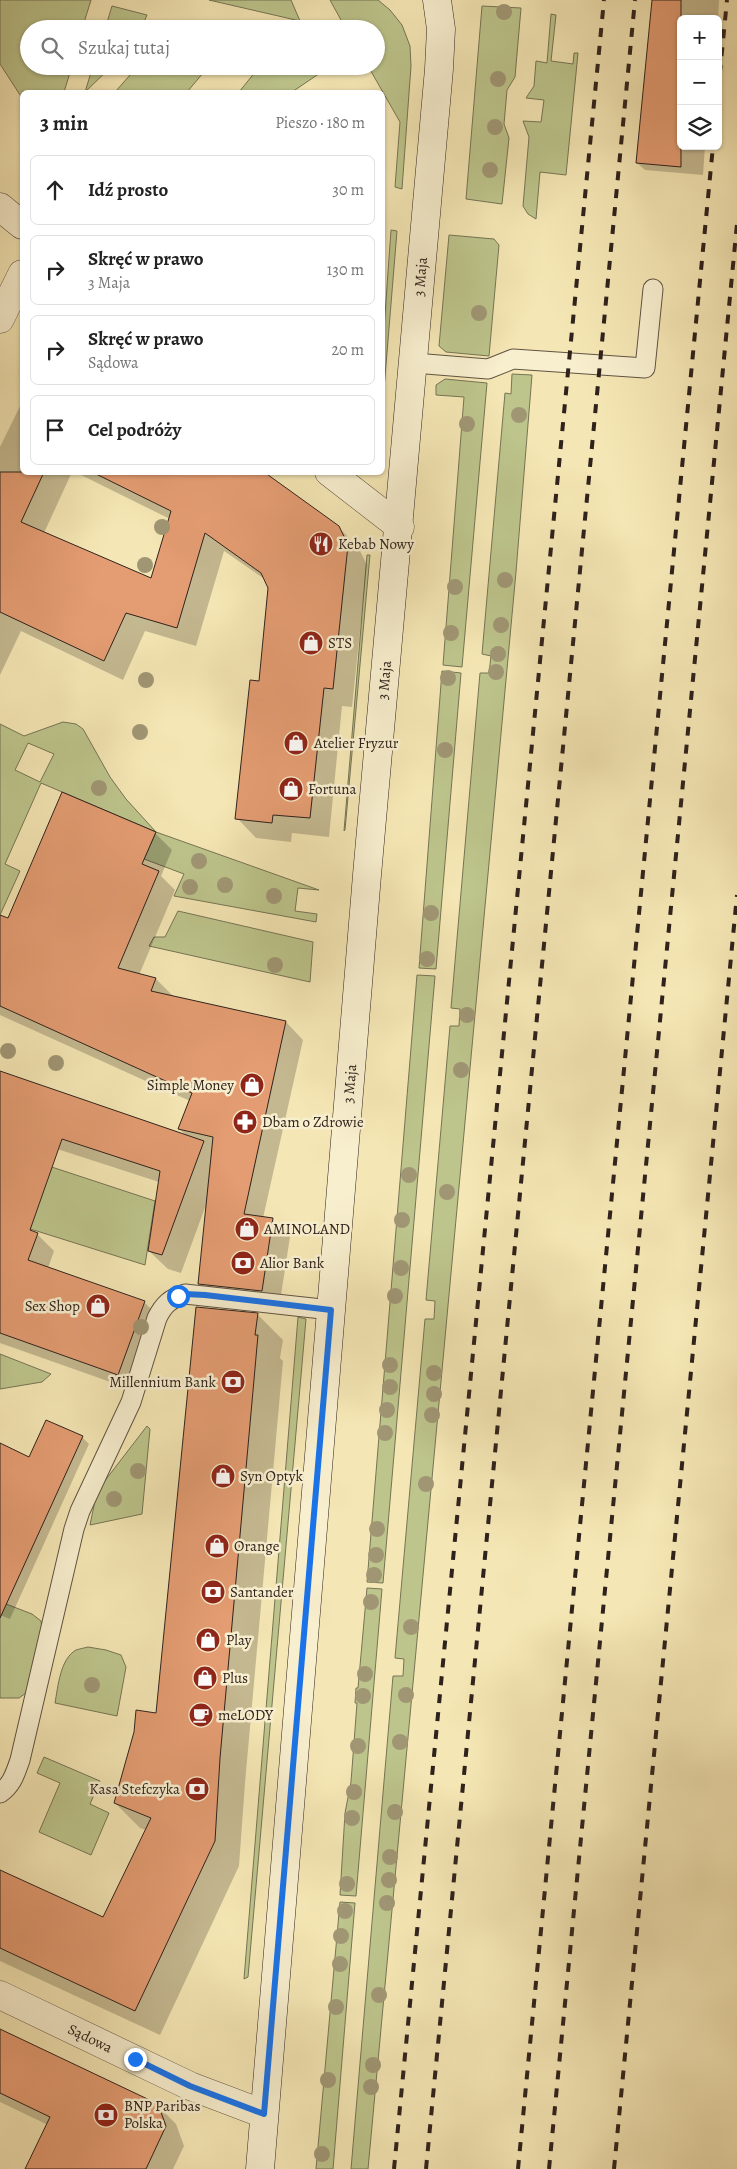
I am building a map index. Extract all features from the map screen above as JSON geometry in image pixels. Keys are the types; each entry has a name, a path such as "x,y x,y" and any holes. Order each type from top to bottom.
{"street":[{"name":"3 Maja","path":"260,2169 367,876 400,528 439,69 441,29 437,0"},
{"path":"0,207 20,223"},
{"path":"0,319 20,278"},
{"path":"334,475 400,528"},
{"name":"Sądowa","path":"0,1995 190,2086 264,2114"}],"lane":[{"path":"414,364 488,369 514,359 645,368 653,289"},
{"path":"0,1793 8,1787 13,1779 20,1760 74,1529 80,1511 131,1402 157,1318 163,1306 173,1297 185,1294 331,1310"}],"green space":[{"path":"0,0 91,0 85,20 20,20 20,75 69,75 65,90 20,90 20,95 0,64"},
{"path":"209,0 291,0 300,20"},
{"path":"330,0 378,0 390,10 402,25 410,46 411,66 402,189 395,187 400,122 385,96 385,90 382,90 373,75 385,75 385,20 341,20"},
{"path":"112,6 147,15 145,20 108,20"},
{"path":"482,6 521,8 515,77 507,90 504,124 509,138 502,204 466,199"},
{"path":"551,14 556,15 551,61 573,64 574,53 578,53 566,175 540,172 536,219 528,214 523,206 529,137 523,121 541,122 544,100 526,98 534,86 536,61 547,63"},
{"path":"90,75 103,75 87,90"},
{"path":"130,75 201,75 189,90 117,90"},
{"path":"253,75 317,75 295,90 241,90"},
{"path":"391,230 397,231 385,377 385,315"},
{"path":"449,235 494,239 499,245 489,356 446,352 439,346"},
{"path":"512,374 532,375 516,572 368,2169 351,2169 393,1676 403,1676 404,1659 395,1658 425,1319 434,1319 435,1301 426,1300 450,1026 459,1026 460,1009 451,1008 480,673 489,673 491,656 482,654 505,393 511,394"},
{"path":"445,379 487,383 462,667 443,665 464,397 436,395 436,385"},
{"path":"367,555 370,555 344,831"},
{"path":"442,671 461,673 436,969 419,968"},
{"path":"63,722 76,724 83,729 110,777 126,799 156,832 41,783 5,864 20,871 0,915 0,724 24,736","holes":["28,743 54,754 40,782 15,770"]},
{"path":"156,832 319,890 298,888 295,911 317,914 316,922 174,896 184,874 144,859"},
{"path":"178,911 313,942 310,982 149,946 154,937 165,937"},
{"path":"417,975 435,976 383,1583 367,1582"},
{"path":"0,1150 155,1201 145,1265 5,1221"},
{"path":"298,1317 306,1319 248,1977 244,1979"},
{"path":"0,1354 51,1374 42,1382 0,1389"},
{"path":"147,1426 150,1429 142,1514 90,1525 97,1491"},
{"path":"367,1588 382,1589 356,1896 340,1895 345,1813 351,1782 357,1703 355,1703 356,1688 358,1688"},
{"path":"6,1604 32,1614 41,1621 43,1634 26,1693 19,1698 0,1698 0,1611"},
{"path":"88,1647 121,1655 126,1667 117,1716 55,1703 66,1660 76,1650"},
{"path":"44,1757 100,1781 90,1804 109,1813 91,1855 39,1832 60,1783 37,1773"},
{"path":"340,1902 355,1903 333,2169 316,2169"}],"building":[{"path":"652,0 681,0 681,15 677,15 677,150 681,150 681,167 636,163"},
{"path":"0,472 20,472 20,475 43,475 21,522 151,578 171,511 98,475 268,475 339,526 348,545 333,689 324,688 310,818 273,815 272,823 235,819 250,680 259,681 268,588 261,573 205,533 177,628 126,613 104,661 0,612"},
{"path":"62,792 156,832 142,864 159,871 118,968 156,978 151,991 286,1021 244,1214 273,1218 262,1291 198,1284 213,1137 178,1129 192,1093 0,1006 0,915 8,918"},
{"path":"0,1071 204,1141 162,1255 148,1251 160,1171 62,1139 30,1230 38,1233 28,1260 145,1301 118,1375 0,1333"},
{"path":"196,1307 258,1313 255,1335 258,1335 220,1758 215,1841 135,2011 0,1948 0,1870 103,1917 151,1818 114,1803 134,1732 136,1710 156,1713"},
{"path":"46,1420 83,1436 0,1618 0,1443 29,1457"},
{"name":"BNP Paribas Polska","path":"0,2029 158,2104 166,2126 146,2169 25,2169 50,2117 0,2093"}],"railway":[{"path":"394,2169 604,0"},
{"path":"426,2169 635,0"},
{"path":"721,60 727,0"},
{"path":"518,2169 713,150"},
{"path":"549,2169 737,224"},
{"path":"614,2169 737,895"}],"place":[{"name":"Kebab Nowy","path":"321,544"},
{"name":"STS","path":"311,643"},
{"name":"Atelier Fryzur","path":"296,743"},
{"name":"Fortuna","path":"291,789"},
{"name":"Simple Money","path":"252,1085"},
{"name":"Dbam o Zdrowie","path":"245,1122"},
{"name":"AMINOLAND","path":"247,1229"},
{"name":"Alior Bank","path":"243,1263"},
{"name":"Sex Shop","path":"98,1306"},
{"name":"Millennium Bank","path":"233,1382"},
{"name":"Syn Optyk","path":"223,1476"},
{"name":"Orange","path":"217,1546"},
{"name":"Santander","path":"213,1592"},
{"name":"Play","path":"208,1640"},
{"name":"Plus","path":"205,1678"},
{"name":"meLODY","path":"201,1715"},
{"name":"Kasa Stefczyka","path":"197,1789"},
{"name":"BNP Paribas Polska","path":"106,2115"}],"route":[{"path":"135,2059 190,2086 264,2114 331,1310 205,1295 185,1294 178,1296"}]}
